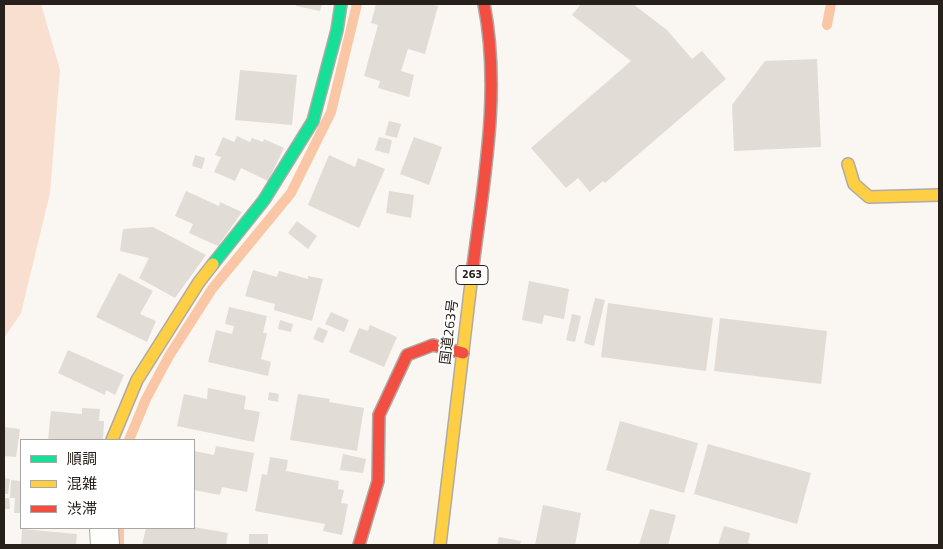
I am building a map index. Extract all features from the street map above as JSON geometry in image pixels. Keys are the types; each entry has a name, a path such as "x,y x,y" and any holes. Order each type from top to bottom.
{"main road":[{"path":"112,439 137,380 199,282 264,200 312,121 337,30 342,4"},
{"name":"国道263号","path":"440,545 492,109 489,29 484,4"},
{"path":"848,164 854,184 870,198 939,195"},
{"path":"359,545 378,481 379,416 408,355 433,345 463,353"}],"street":[{"path":"104,529 105,545"}],"shaded area":[{"path":"4,4 41,4 60,70 50,193 21,313 4,338"}],"building":[{"path":"296,4 322,4 320,11 296,6"},
{"path":"376,4 429,4 438,6 425,54 408,49 401,71 414,75 409,97 378,88 380,81 364,76 378,25 371,23"},
{"path":"581,4 633,4 667,30 692,59 702,51 726,79 605,183 603,181 590,192 578,178 566,188 531,148 631,61 572,15"},
{"path":"817,59 821,147 734,151 732,105 765,61"},
{"path":"240,70 297,75 292,125 235,120"},
{"path":"389,121 401,124 397,138 385,135"},
{"path":"237,136 250,142 252,138 263,142 264,139 284,148 268,181 241,168 235,181 214,172 221,157 215,155 223,137 234,142"},
{"path":"379,137 392,140 389,154 375,150"},
{"path":"414,137 442,147 429,185 400,174"},
{"path":"195,155 205,158 202,169 192,166"},
{"path":"329,155 355,167 358,158 385,169 359,228 308,205"},
{"path":"186,191 219,206 220,202 242,212 218,246 189,233 193,224 175,216"},
{"path":"389,191 414,195 411,218 386,213"},
{"path":"297,221 317,236 308,249 288,233"},
{"path":"153,227 206,255 175,298 139,278 149,258 120,251 123,229"},
{"path":"253,270 277,277 279,271 308,279 308,276 323,279 312,321 274,310 275,304 245,296"},
{"path":"119,273 153,291 140,314 156,321 147,342 96,317"},
{"path":"529,281 569,289 564,319 544,315 542,324 522,320"},
{"path":"595,298 605,300 594,346 584,343"},
{"path":"608,303 713,318 706,371 601,357"},
{"path":"229,307 267,316 263,333 267,333 261,359 271,362 268,376 208,362 216,330 232,334 234,326 225,324"},
{"path":"331,312 349,320 344,332 325,324"},
{"path":"572,314 581,316 575,342 566,340"},
{"path":"720,318 827,331 821,384 714,371"},
{"path":"280,320 293,324 291,332 278,329"},
{"path":"370,325 397,337 384,367 349,352 359,328 368,331"},
{"path":"318,327 328,331 323,343 313,339"},
{"path":"68,350 124,375 115,395 106,390 105,395 58,373"},
{"path":"208,388 246,396 244,409 260,412 254,442 177,426 184,394 207,399"},
{"path":"269,392 279,394 278,402 268,400"},
{"path":"298,394 330,399 329,402 364,408 357,451 290,440"},
{"path":"82,408 100,409 99,421 104,421 103,439 48,439 51,411 82,414"},
{"path":"620,421 698,443 684,493 606,470"},
{"path":"4,427 20,429 16,457 4,456"},
{"path":"708,444 811,473 797,524 694,494"},
{"path":"216,446 254,453 247,492 222,487 220,495 195,490 195,451 214,455"},
{"path":"343,454 366,459 363,473 340,470"},
{"path":"270,457 288,460 286,471 339,481 338,489 344,490 341,503 348,504 342,535 323,531 325,524 255,511 262,474 267,475"},
{"path":"4,478 10,479 8,494 4,494"},
{"path":"11,480 20,481 20,513 14,513 15,498 10,498"},
{"path":"4,498 9,498 10,509 4,509"},
{"path":"543,505 581,513 575,545 535,545"},
{"path":"650,509 676,515 668,545 639,545"},
{"path":"724,526 750,533 748,543 755,545 718,545"},
{"path":"195,527 228,533 226,545 142,545 146,529 195,529"},
{"path":"22,529 77,534 76,545 21,545"},
{"path":"249,534 268,534 268,545 249,545"},
{"path":"499,537 521,541 520,545 497,545"}],"waterway":[{"path":"129,439 146,399 169,356 212,289 291,193 331,112 357,4"},
{"path":"827,25 831,4"},
{"path":"119,529 119,545"}],"traffic: fast":[{"path":"213,264 264,200 313,121 337,30 341,4"}],"traffic: slow":[{"path":"848,164 854,184 869,197 939,195"},
{"path":"112,439 137,380 199,282 213,264"},
{"path":"440,545 473,266"}],"traffic: jam":[{"path":"473,266 486,168 491,102 489,37 484,4"},
{"path":"359,545 378,481 379,415 407,355 433,345 463,353"}]}
